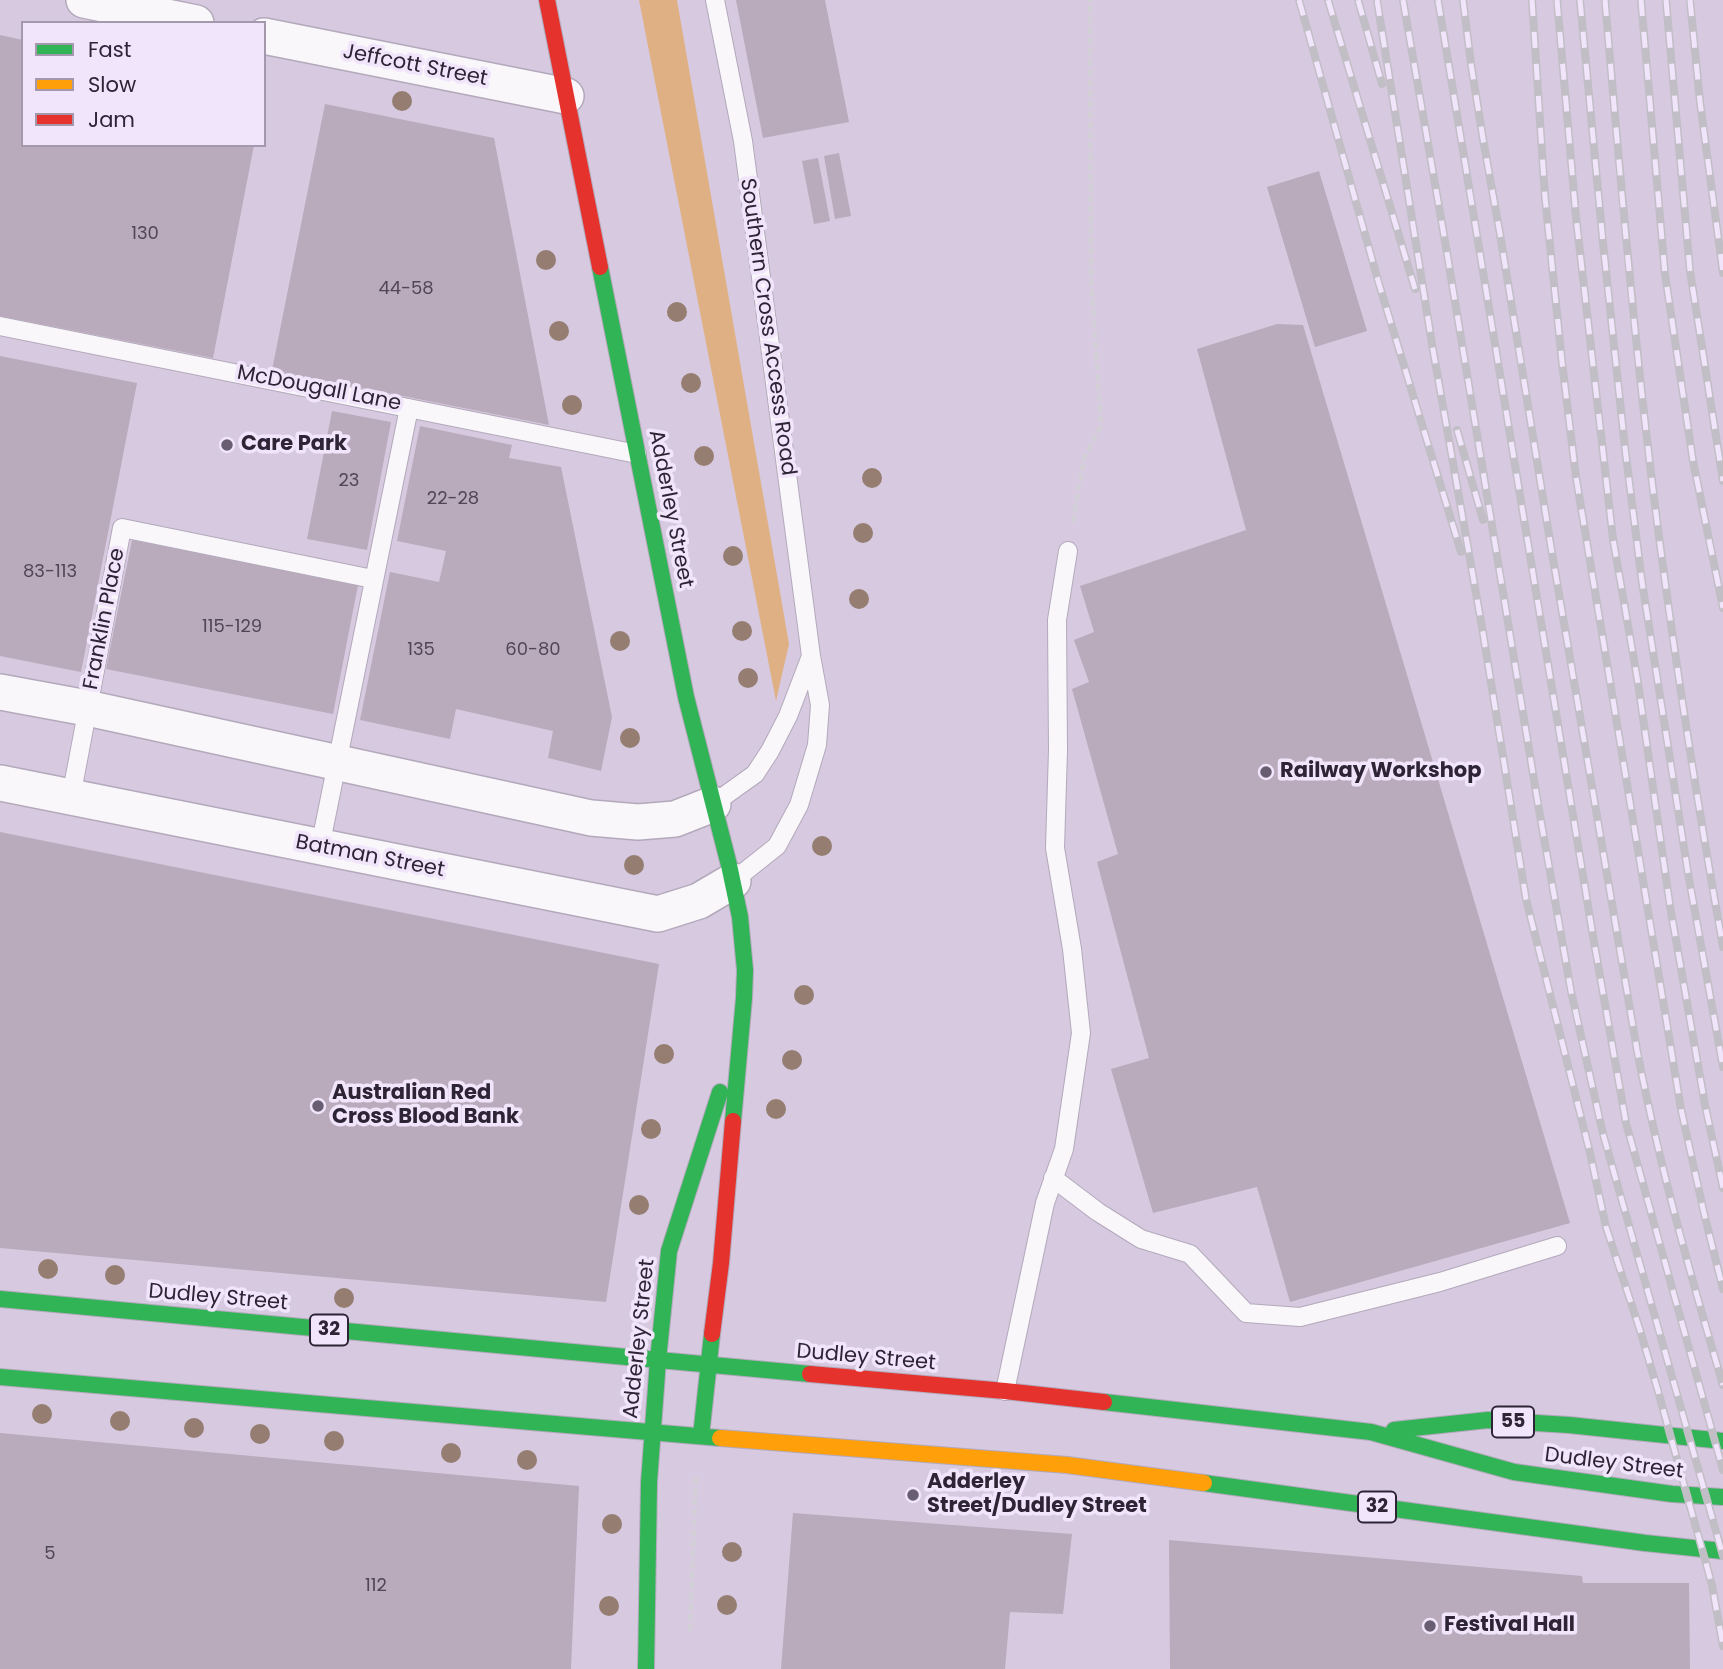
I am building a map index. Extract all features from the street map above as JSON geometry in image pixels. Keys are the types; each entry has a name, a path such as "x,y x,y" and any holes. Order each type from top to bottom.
{"main road":[{"name":"Adderley Street","path":"547,0 686,698 729,857 741,920 746,968 744,1007 721,1263 701,1436"},
{"name":"Adderley Street","path":"646,1669 649,1482 669,1251 741,1025"},
{"name":"Dudley Street","path":"0,1299 1005,1391 1371,1432 1514,1472 1672,1494 1723,1497"},
{"name":"32","path":"0,1377 1067,1465 1633,1541 1723,1550"},
{"name":"55","path":"1371,1432 1488,1420 1569,1425 1723,1441"}],"street":[{"path":"84,0 186,21"},
{"name":"Jeffcott Street","path":"266,36 566,96"},
{"path":"0,692 87,708 613,821 675,819 713,804"},
{"name":"Batman Street","path":"0,783 658,914 699,901 733,881"}],"lane":[{"name":"Southern Cross Access Road","path":"715,0 743,141 811,656 820,705 817,745 799,805 777,846 733,881"},
{"name":"McDougall Lane","path":"0,326 637,454"},
{"path":"320,847 410,408"},
{"name":"Franklin Place","path":"71,797 122,528 373,579"},
{"path":"1005,1391 1045,1203 1064,1149 1081,1033 1072,949 1055,848 1058,750 1057,620 1068,551"},
{"name":"Southern Cross Access Road","path":"713,804 755,774 763,763 788,716 811,656"},
{"path":"1053,1178 1098,1212 1141,1239 1190,1254 1246,1313 1300,1317 1440,1282 1557,1245"}],"path":[{"path":"1068,551 1084,458 1101,426 1091,278 1090,0"},
{"path":"689,1641 695,1486 701,1436"}],"shaded area":[{"path":"639,0 677,0 789,644 776,701"}],"building":[{"path":"736,0 825,0 849,122 763,138"},
{"path":"0,35 21,40 21,147 254,147 213,358 0,316"},
{"path":"325,104 494,138 549,425 272,370"},
{"path":"839,153 851,216 835,219 824,156"},
{"path":"818,158 830,221 814,224 802,161"},
{"path":"1319,171 1367,331 1315,347 1267,187"},
{"name":"Railway Workshop","path":"1277,324 1303,325 1570,1223 1290,1302 1257,1187 1153,1213 1111,1069 1149,1058 1097,862 1118,854 1072,689 1089,682 1074,640 1094,632 1080,586 1246,530 1197,349"},
{"path":"0,356 137,383 81,672 0,656"},
{"path":"332,411 391,422 367,550 307,539"},
{"path":"420,426 512,445 509,458 561,467 612,717 601,771 548,758 553,731 456,709 450,739 360,720 390,572 439,582 446,551 397,541"},
{"path":"132,540 358,585 333,714 106,669"},
{"name":"Australian Red Cross Blood Bank","path":"0,832 659,964 606,1302 0,1248"},
{"path":"0,1433 579,1486 571,1669 0,1669"},
{"path":"793,1513 1072,1534 1063,1614 1010,1612 1005,1669 781,1669"},
{"name":"Festival Hall","path":"1169,1540 1582,1576 1583,1583 1689,1583 1690,1669 1170,1669"}],"railway":[{"path":"1299,0 1379,284 1461,552"},
{"path":"1328,0 1415,289"},
{"path":"1358,0 1382,84"},
{"path":"1377,0 1526,899 1606,1227 1658,1391 1712,1585 1723,1646"},
{"path":"1403,0 1571,991 1603,1134 1723,1556"},
{"path":"1438,0 1626,1123 1723,1470"},
{"path":"1463,0 1483,139 1637,1050 1676,1219 1723,1385"},
{"path":"1532,0 1545,197 1576,477 1681,1109 1723,1289"},
{"path":"1557,0 1576,217 1613,539 1638,683 1670,906 1705,1105 1723,1188"},
{"path":"1580,0 1603,243 1642,582 1688,873 1723,1067"},
{"path":"1605,0 1628,264 1661,554 1723,947"},
{"path":"1641,0 1665,274 1693,461 1723,608"},
{"path":"1666,0 1690,271 1723,481"},
{"path":"1690,0 1700,102 1723,273"},
{"path":"1457,430 1483,520"}],"traffic: fast":[{"path":"600,267 686,697 740,917 745,970 733,1121"},
{"path":"646,1669 649,1482 669,1251 720,1092"},
{"path":"0,1299 810,1374"},
{"path":"701,1436 712,1334"},
{"path":"0,1377 720,1438"},
{"path":"1104,1402 1371,1432 1514,1472 1672,1494 1723,1497"},
{"path":"1394,1430 1488,1420 1569,1425 1723,1441"},
{"path":"1204,1483 1645,1543 1723,1551"}],"traffic: slow":[{"path":"720,1438 1067,1465 1204,1483"}],"traffic: jam":[{"path":"547,0 600,267"},
{"path":"712,1334 733,1121"},
{"path":"810,1374 1104,1402"}],"place":[{"name":"Care Park","path":"227,445"},
{"name":"Railway Workshop","path":"1266,772"},
{"name":"Australian Red Cross Blood Bank","path":"318,1106"},
{"name":"Adderley Street/Dudley Street","path":"913,1495"},
{"name":"Festival Hall","path":"1430,1626"}]}
